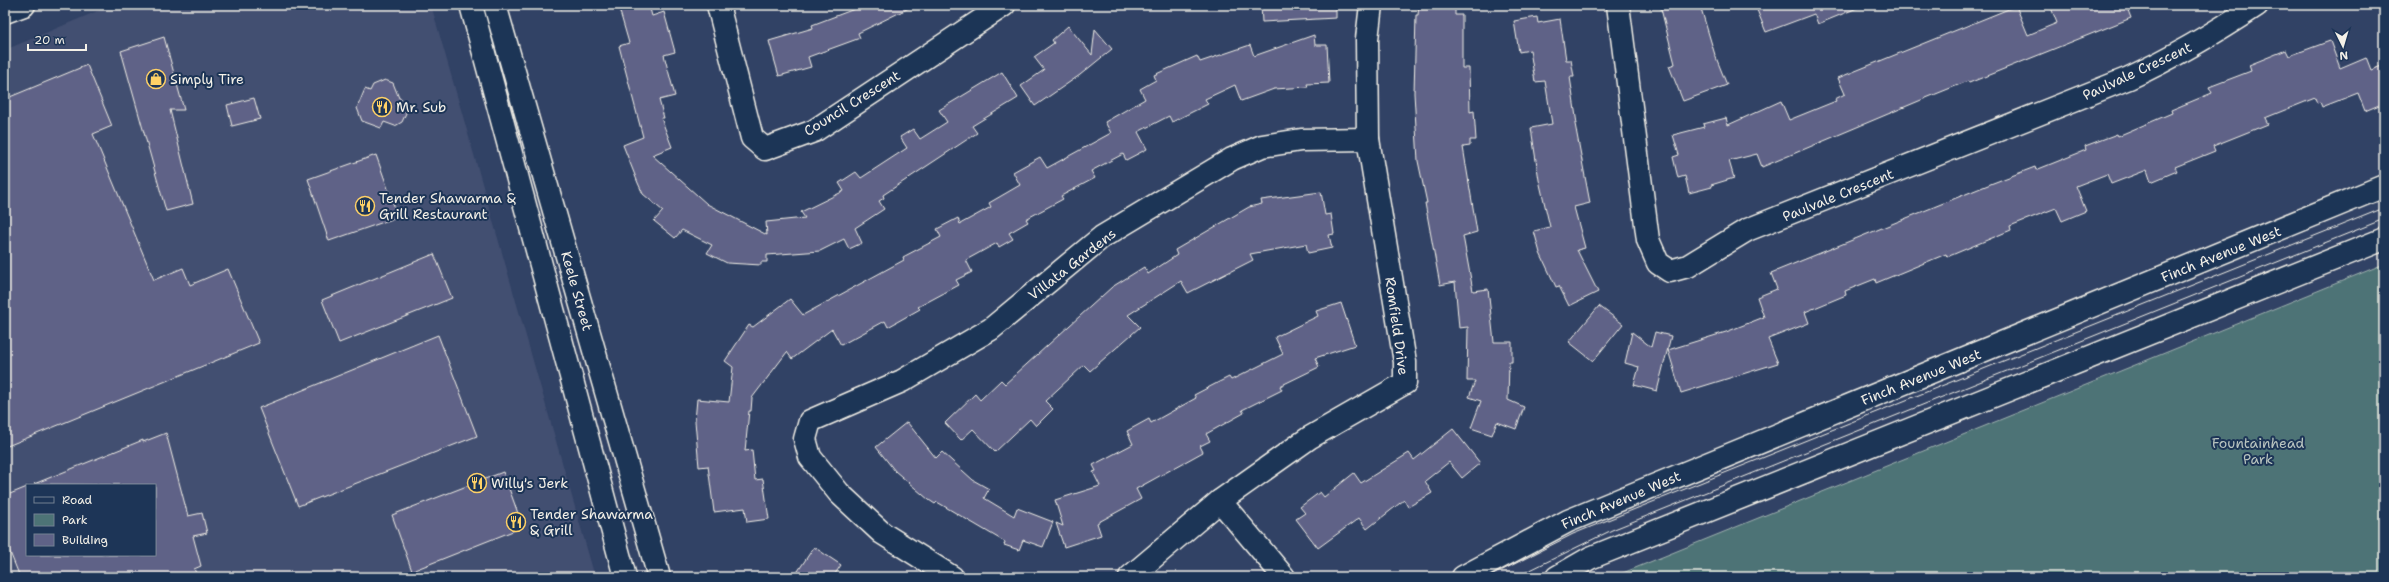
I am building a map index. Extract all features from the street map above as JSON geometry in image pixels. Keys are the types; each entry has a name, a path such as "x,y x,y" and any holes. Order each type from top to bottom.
{"main road":[{"path":"5,12 24,5"},
{"name":"Keele Street","path":"471,5 625,577"},
{"name":"Keele Street","path":"495,5 659,577"},
{"name":"Council Crescent","path":"718,5 752,138 765,149 814,131 1004,5"},
{"name":"Romfield Drive","path":"1130,577 1220,501 1309,438 1405,383 1405,362 1368,139 1367,40 1371,5"},
{"name":"Paulvale Crescent","path":"1618,5 1648,240 1658,262 1670,271 1688,266 1747,230 2129,78 2166,61 2214,34 2257,5"},
{"name":"Villata Gardens","path":"952,577 882,533 839,493 810,457 805,438 810,421 902,380 991,329 1102,237 1232,159 1262,146 1302,140 1368,139"},
{"name":"Finch Avenue West","path":"1463,577 1568,521 2384,186"},
{"path":"1558,577 1590,558 2384,239"},
{"path":"1220,501 1284,577"}],"shaded area":[{"path":"112,5 431,5 595,577 5,577 5,50"}],"green space":[{"name":"Fountainhead Park","path":"2384,264 2384,577 1613,577"}],"building":[{"path":"618,5 649,5 652,16 664,12 675,52 664,55 675,96 659,100 664,118 661,118 672,147 652,155 707,204 767,235 766,222 805,218 801,212 844,191 839,183 856,172 861,178 907,148 900,137 913,129 920,139 947,122 939,110 1002,72 1018,98 972,126 977,133 883,195 884,198 879,201 884,209 855,228 862,243 849,249 844,239 820,251 767,255 767,262 761,262 761,265 727,263 707,253 712,245 682,230 675,238 654,221 663,211 643,194 623,145 643,137 619,46 629,43"},
{"path":"865,5 915,5 858,33 860,38 808,57 811,67 779,76 769,41 813,28 812,25"},
{"path":"1261,5 1336,5 1336,18 1262,22"},
{"path":"1419,5 1455,5 1455,15 1462,15 1462,68 1469,68 1470,112 1474,111 1476,140 1470,140 1470,146 1463,147 1477,232 1463,236 1473,291 1488,289 1494,342 1512,342 1512,362 1509,362 1508,400 1524,407 1516,429 1497,422 1492,435 1471,428 1481,401 1469,397 1475,381 1467,381 1468,327 1459,328 1455,282 1440,285 1425,203 1427,203 1418,161 1414,93 1416,15 1418,15"},
{"path":"1660,5 1700,5 1715,55 1727,85 1683,101 1669,66 1675,64"},
{"path":"1755,5 1862,6 1818,24 1814,14 1766,32"},
{"path":"2050,5 2126,5 2131,18 1969,83 1968,81 1762,167 1757,154 1729,161 1734,178 1711,185 1712,187 1689,193 1685,176 1678,178 1673,157 1679,155 1673,135 1704,127 1703,124 1726,118 1728,125 1781,101 1789,120 1836,101 1835,99 1845,94 1838,78 2016,6 2028,35 2057,23"},
{"path":"1537,17 1538,23 1560,19 1566,60 1571,60 1574,77 1570,77 1577,124 1575,124 1590,203 1574,207 1585,248 1577,250 1598,292 1569,306 1559,286 1556,287 1540,253 1534,231 1550,227 1539,180 1531,128 1552,124 1545,81 1535,82 1530,50 1519,52 1514,21"},
{"path":"1068,26 1092,55 1095,29 1112,49 1080,75 1035,106 1021,86 1044,70 1034,57 1054,43 1052,40"},
{"path":"1314,35 1315,45 1327,45 1329,83 1307,84 1308,87 1274,89 1241,101 1235,85 1205,99 1208,104 1172,122 1169,116 1138,132 1147,149 1126,160 1123,154 1091,171 1095,178 1061,196 1063,199 1026,219 1028,222 1009,233 1013,239 999,247 997,243 966,260 972,272 956,280 959,285 918,307 920,309 888,327 885,321 841,345 832,329 792,359 787,352 752,398 751,411 749,411 745,451 752,450 755,480 763,479 769,519 747,522 745,508 714,512 708,466 699,467 695,421 697,399 729,402 733,367 725,361 749,325 753,327 790,299 803,315 904,260 903,257 941,237 937,229 958,218 960,224 991,207 989,203 1020,185 1013,172 1040,157 1047,168 1111,133 1105,122 1145,99 1140,89 1156,80 1154,75 1197,56 1200,62 1250,45 1254,56"},
{"path":"164,37 184,110 170,110 193,204 166,211 121,51"},
{"path":"2330,41 2340,68 2366,57 2371,70 2384,65 2384,103 2365,111 2358,93 2322,107 2320,102 2317,103 2315,98 2265,118 2268,124 2213,146 2215,151 2175,167 2177,171 2151,182 2147,170 2111,184 2107,174 2076,186 2086,211 2062,221 2056,208 2010,226 2011,230 1947,257 1946,254 1876,283 1875,279 1845,291 1846,295 1805,312 1809,323 1768,339 1778,363 1681,393 1668,350 1726,332 1764,317 1757,297 1777,289 1771,273 1993,183 2035,167 2036,170 2086,150 2085,146 2117,134 2118,136 2172,113 2171,110 2212,93 2209,87 2251,71 2249,65 2286,50 2289,56"},
{"path":"87,65 112,126 93,134 154,280 183,268 190,285 228,269 259,343 5,447 5,99"},
{"path":"385,80 393,83 399,98 401,98 406,113 402,122 395,126 384,122 381,128 362,121 357,108 365,89 370,91 373,85"},
{"path":"254,98 260,119 232,126 227,105"},
{"path":"376,155 398,217 329,241 308,179"},
{"path":"1321,192 1325,215 1331,214 1334,234 1329,235 1332,248 1308,253 1306,244 1250,254 1253,260 1188,293 1181,281 1128,315 1140,327 1090,371 1084,365 1045,401 1053,409 1036,426 1030,419 995,452 973,429 961,440 945,423 975,394 980,400 1001,380 1005,384 1112,287 1144,267 1148,274 1177,255 1175,250 1249,207 1262,204 1261,200"},
{"path":"434,254 452,298 339,343 322,300"},
{"path":"1341,303 1355,345 1315,358 1319,367 1280,386 1282,390 1242,410 1244,413 1206,434 1210,441 1200,446 1203,452 1136,489 1141,499 1097,523 1101,535 1064,547 1056,523 1063,526 1055,500 1100,486 1093,472 1096,471 1093,465 1133,444 1127,431 1149,419 1151,423 1196,398 1194,395 1229,377 1231,380 1283,354 1275,337 1318,316 1316,311"},
{"path":"1599,306 1623,324 1593,361 1569,342"},
{"path":"1632,332 1651,347 1655,332 1671,336 1657,391 1634,385 1639,367 1625,363"},
{"path":"438,335 477,436 298,506 259,408"},
{"path":"907,422 936,458 942,452 973,480 989,489 984,498 1014,516 1017,508 1053,522 1043,547 1023,540 1019,550 1004,545 1005,542 937,502 935,504 929,500 895,471 876,447"},
{"path":"1453,429 1480,463 1462,478 1449,462 1425,481 1432,493 1408,507 1404,500 1367,529 1359,518 1318,548 1296,519 1305,513 1300,507 1320,492 1324,497 1354,473 1361,483 1409,453 1414,460"},
{"path":"166,433 188,516 202,513 207,533 193,536 201,566 194,569 198,577 20,577 5,540 5,496 26,487 26,556 156,556 156,484 34,484 143,440 143,442"},
{"path":"503,472 523,527 412,571 392,515"},
{"path":"814,547 841,565 833,577 794,577"}],"tram line":[{"path":"1489,577 1573,534 2384,208"},
{"path":"1516,577 1612,530 2384,219"}],"place":[{"name":"Simply Tire","path":"156,79"},
{"name":"Mr. Sub","path":"382,107"},
{"name":"Tender Shawarma & Grill Restaurant","path":"365,206"},
{"name":"Willy's Jerk","path":"477,483"},
{"name":"Tender Shawarma & Grill","path":"516,522"}]}
